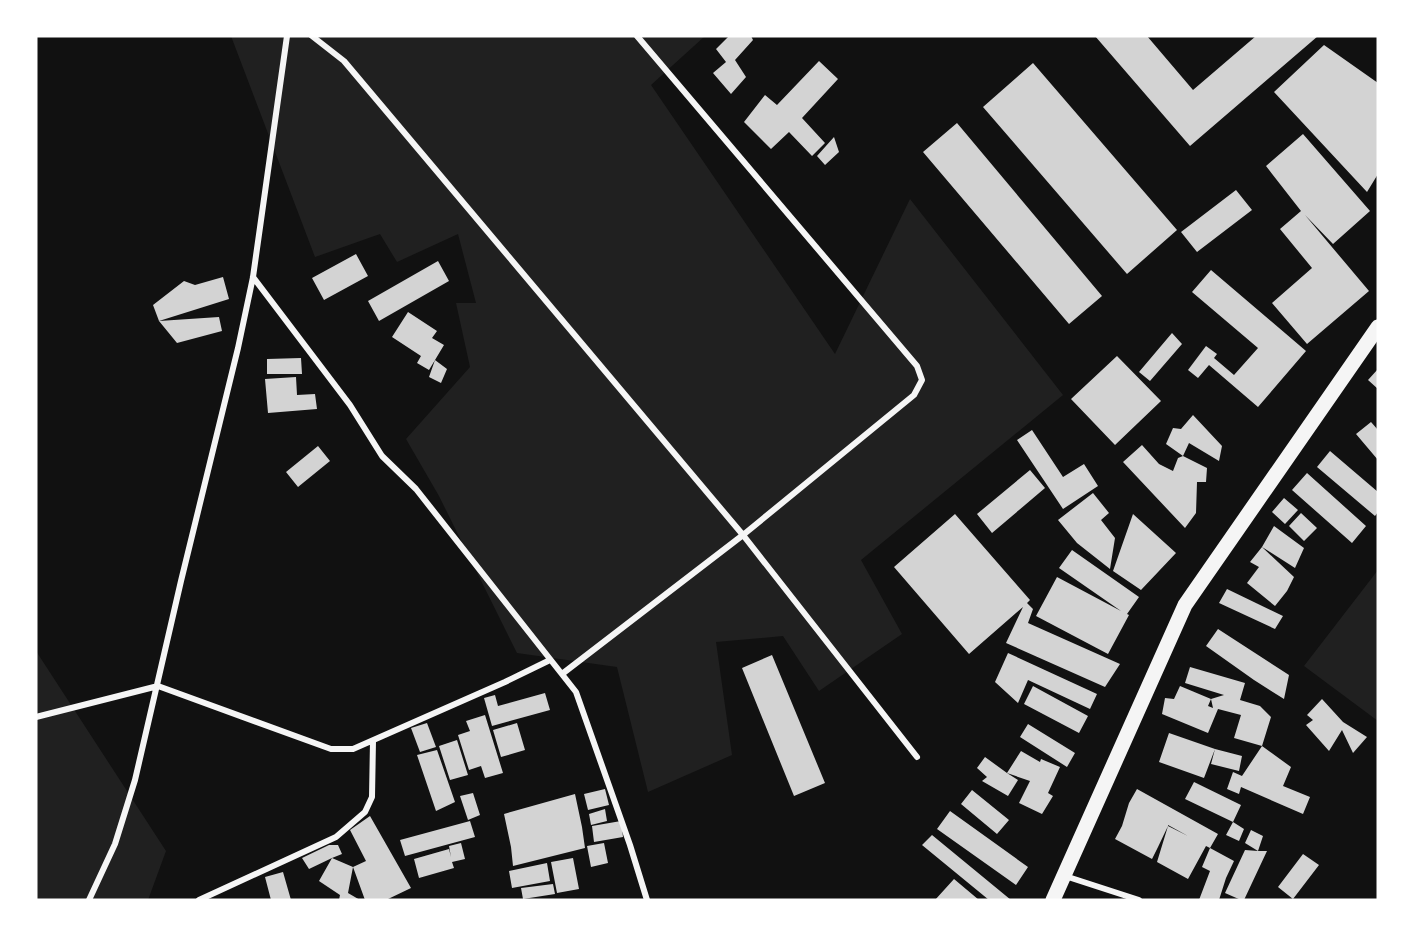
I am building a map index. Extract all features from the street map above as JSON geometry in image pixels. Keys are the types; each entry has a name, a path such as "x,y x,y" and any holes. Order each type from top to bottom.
{"main road":[{"path":"1053,900 1185,605 1378,327"}],"street":[{"path":"89,900 115,844 135,780 238,348 253,277 287,36"},
{"path":"312,36 344,61 743,535 917,757"},
{"path":"561,674 743,535 915,395 922,380 917,366 637,36"},
{"path":"253,277 350,405 382,456 416,489 576,692 647,900"},
{"path":"36,717 158,686 331,749 353,749 550,660"},
{"path":"199,900 336,837 365,812 372,797 373,741"},
{"path":"1063,876 1139,900"}],"shaded area":[{"path":"231,36 705,36 651,85 835,354 910,199 1063,395 861,560 902,634 819,691 783,636 716,642 732,755 648,792 617,667 517,653 439,496 406,439 470,367 456,303 476,303 458,234 397,262 380,234 315,257"},
{"path":"1378,570 1378,721 1304,666"},
{"path":"36,651 166,851 148,900 36,900"}],"building":[{"path":"729,36 751,36 753,40 735,60 746,77 731,94 713,73 726,62 716,49"},
{"path":"1095,36 1147,36 1193,90 1256,36 1318,36 1190,146"},
{"path":"1324,45 1378,83 1378,174 1367,192 1274,92"},
{"path":"819,61 838,79 802,118 825,143 812,156 789,132 771,149 744,122 765,95 777,105"},
{"path":"1033,63 1177,230 1127,274 983,107"},
{"path":"957,123 1102,296 1069,324 923,152"},
{"path":"1303,134 1370,211 1333,244 1305,215 1369,291 1307,344 1272,303 1312,268 1280,229 1301,211 1266,166"},
{"path":"834,137 839,152 825,165 817,156"},
{"path":"1236,190 1252,210 1197,252 1181,232"},
{"path":"356,254 368,276 324,300 312,278"},
{"path":"438,261 449,281 379,321 368,301"},
{"path":"1211,270 1306,351 1258,407 1209,365 1198,378 1188,370 1206,346 1217,354 1214,358 1234,375 1258,348 1192,292"},
{"path":"223,277 229,299 159,321 153,305 184,281 195,285"},
{"path":"408,312 437,331 432,338 444,345 429,370 417,363 421,356 392,337"},
{"path":"219,317 222,331 177,343 159,321"},
{"path":"1172,333 1182,344 1150,381 1139,372"},
{"path":"1117,356 1161,401 1115,445 1071,399"},
{"path":"301,358 302,374 267,374 267,359"},
{"path":"435,360 447,369 441,383 429,377"},
{"path":"1378,369 1378,389 1368,380"},
{"path":"296,377 297,395 315,394 317,409 268,413 265,379"},
{"path":"1193,415 1222,446 1219,461 1189,443 1183,456 1166,444 1173,428 1181,429"},
{"path":"1371,422 1378,430 1378,460 1356,434"},
{"path":"1032,430 1063,477 1084,464 1098,486 1063,509 1017,440"},
{"path":"1142,445 1159,464 1173,471 1178,458 1183,456 1207,468 1206,482 1197,482 1196,513 1185,528 1123,462"},
{"path":"318,446 330,461 298,487 286,472"},
{"path":"1330,451 1378,492 1378,512 1375,516 1317,467"},
{"path":"1030,470 1045,488 992,533 977,514"},
{"path":"1307,473 1366,526 1352,543 1292,490"},
{"path":"1093,493 1109,513 1101,520 1115,538 1110,569 1077,543 1058,520"},
{"path":"1284,498 1298,510 1285,524 1272,512"},
{"path":"1301,513 1317,528 1304,541 1289,526"},
{"path":"955,514 1030,600 1027,603 1033,609 1028,623 1120,664 1105,687 1006,643 1023,607 969,654 894,567"},
{"path":"1133,514 1176,553 1141,590 1113,571"},
{"path":"1274,526 1304,548 1295,568 1262,547"},
{"path":"1262,547 1294,577 1287,591 1275,606 1247,583 1259,567 1250,562"},
{"path":"1072,550 1139,597 1127,614 1129,615 1108,654 1036,616 1057,577 1121,611 1059,568"},
{"path":"1227,589 1283,616 1275,629 1219,603"},
{"path":"1218,629 1289,675 1284,699 1206,646"},
{"path":"1008,653 1097,694 1090,709 1028,680 1018,703 995,682"},
{"path":"772,655 825,783 794,796 742,668"},
{"path":"1190,667 1245,683 1240,700 1260,706 1271,717 1262,746 1234,738 1241,715 1218,709 1208,733 1162,714 1165,698 1174,699 1180,686 1211,699 1224,695 1185,683"},
{"path":"1033,686 1088,716 1079,733 1024,704"},
{"path":"545,693 550,710 492,726 484,698 495,695 498,706"},
{"path":"1322,699 1343,722 1367,737 1353,753 1342,730 1329,751 1306,725 1313,720 1307,715"},
{"path":"485,715 503,773 485,778 481,766 469,770 458,735 470,731 466,721"},
{"path":"427,723 436,747 420,752 411,728"},
{"path":"517,723 525,750 501,757 493,730"},
{"path":"1028,724 1075,753 1067,767 1020,737"},
{"path":"1169,733 1215,749 1204,778 1159,762"},
{"path":"457,740 468,775 450,780 439,746"},
{"path":"1262,746 1291,767 1283,786 1310,797 1303,814 1241,787 1239,794 1227,789 1233,772 1242,776"},
{"path":"1215,749 1242,756 1239,771 1211,764"},
{"path":"437,750 455,802 436,811 417,755"},
{"path":"1021,751 1040,762 1041,759 1060,767 1048,793 1053,796 1042,814 1019,803 1030,781 1007,773"},
{"path":"985,757 1018,780 1008,796 982,781 987,777 977,768"},
{"path":"1194,782 1241,805 1233,822 1185,799"},
{"path":"605,789 609,805 588,810 584,794"},
{"path":"1137,789 1218,834 1210,848 1206,846 1188,879 1157,862 1168,826 1152,859 1115,839"},
{"path":"972,790 1009,820 997,834 961,804"},
{"path":"473,793 480,815 468,820 460,796"},
{"path":"575,794 585,848 513,866 504,814"},
{"path":"605,809 607,821 591,825 589,814"},
{"path":"950,811 1028,867 1016,885 937,829"},
{"path":"370,816 411,888 386,900 365,900 353,867 366,861 350,830"},
{"path":"470,821 475,837 405,856 400,840"},
{"path":"621,821 623,837 594,842 592,826"},
{"path":"1233,822 1244,829 1239,841 1226,835"},
{"path":"1251,830 1263,836 1258,851 1245,843"},
{"path":"932,835 1011,900 989,900 922,845"},
{"path":"461,843 465,859 452,862 454,868 419,878 414,859 449,849 451,857 449,846"},
{"path":"604,843 608,863 591,867 587,846"},
{"path":"329,845 338,845 342,854 309,869 302,858"},
{"path":"1210,848 1234,861 1219,900 1199,900 1210,871 1202,867"},
{"path":"1245,850 1267,851 1244,900 1225,893"},
{"path":"1303,854 1319,865 1293,899 1278,887"},
{"path":"332,858 353,867 348,893 360,900 339,900 340,895 319,881"},
{"path":"573,858 579,889 557,893 551,862"},
{"path":"547,863 550,881 512,888 509,871"},
{"path":"283,872 291,900 271,900 265,877"},
{"path":"954,879 979,900 935,900"},
{"path":"553,884 555,894 523,899 521,888"}]}
